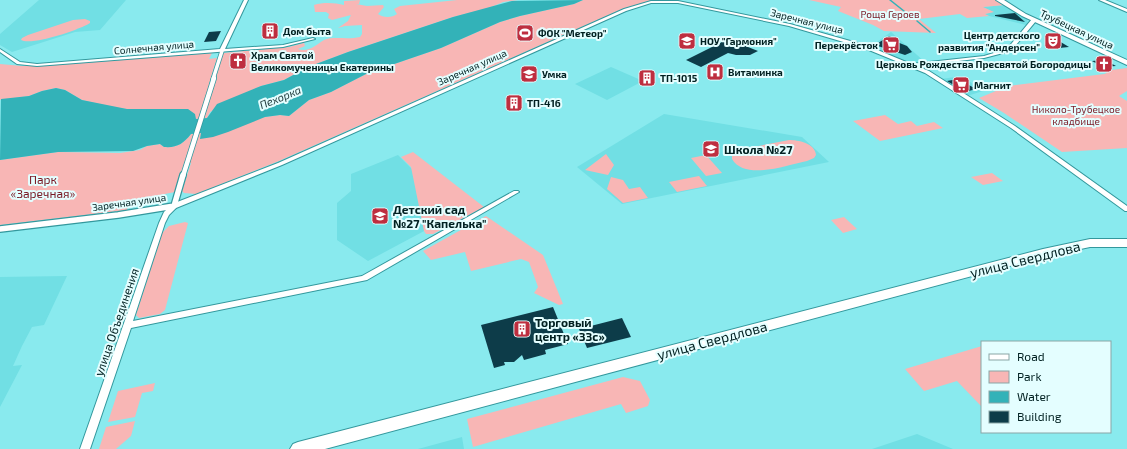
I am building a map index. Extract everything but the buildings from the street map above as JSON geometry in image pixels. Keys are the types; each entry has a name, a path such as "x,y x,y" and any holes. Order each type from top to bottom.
{"main road":[{"name":"Трубецкая улица","path":"999,0 1034,20 1127,63"},
{"name":"улица Свердлова","path":"298,449 1011,261 1078,245 1108,242 1127,243"}],"street":[{"path":"174,206 222,51 246,0"},
{"path":"1101,0 1127,11"},
{"name":"Заречная улица","path":"0,228 118,215 174,206 280,164 625,10 651,2 678,2 790,25 866,47 927,72 1005,122 1127,209"},
{"path":"910,65 984,57 1009,50 1034,20"},
{"name":"Солнечная улица","path":"0,50 19,63 37,65 283,46 313,39"},
{"path":"127,325 364,278 516,192"},
{"name":"улица Объединения","path":"86,449 162,223 166,214 174,206"}],"shaded area":[{"path":"39,0 126,0 100,30 75,32 12,52 0,45 0,34"},
{"path":"1005,5 1027,19 1028,23 1026,25 989,16 984,14 993,12 982,7"},
{"path":"891,32 925,62 908,63 870,47"},
{"path":"611,67 643,81 607,100 575,84"},
{"path":"962,76 983,91 967,96 941,79"},
{"name":"Школа №27","path":"664,114 802,137 829,162 622,204 577,167"},
{"name":"Детский сад №27 \"Капелька\"","path":"398,155 415,172 426,230 368,261 337,240 337,203 351,191 351,174"},
{"path":"67,276 44,325 32,327 22,346 13,366 22,365 0,407 0,277"},
{"path":"917,434 953,449 872,449"},
{"path":"462,437 464,449 418,449"}],"green space":[{"path":"360,0 359,4 356,4 367,6 383,5 384,7 378,14 388,17 397,14 394,9 400,6 457,0 518,0 503,2 489,8 453,17 308,67 284,80 261,86 210,112 207,118 195,119 166,109 117,108 82,100 65,90 56,88 29,96 0,100 0,64 44,66 212,53 209,59 217,58 209,84 214,84 223,53 289,47 304,43 305,46 298,49 305,50 312,48 327,39 360,37 362,34 362,25 338,28 348,21 351,15 332,20 328,18 329,14 326,12 315,12 314,5 329,3 344,5 344,1"},
{"name":"Парк «Заречная»","path":"583,0 652,0 622,9 279,161 196,194 184,193 182,191 191,163 184,164 175,192 129,201 127,210 0,225 0,160 58,152 120,153 140,150 147,146 160,144 164,147 173,147 182,143 191,134 202,133 200,138 265,117 280,115 289,116 309,100 331,92 368,73 441,48 500,22 574,4"},
{"name":"Роща Героев","path":"809,0 997,0 1005,5 983,7 994,12 985,14 989,16 967,18 960,14 919,19 936,33 884,31 838,11 841,7"},
{"path":"85,19 90,21 90,23 66,33 34,41 21,40 28,35 73,20"},
{"name":"Николо-Трубецкое кладбище","path":"1127,68 1127,91 1119,96 1127,101 1127,148 1062,152 979,98 1008,86 1104,74 1107,73 1104,71"},
{"path":"885,115 898,124 911,121 917,126 934,122 943,128 880,141 853,121"},
{"path":"789,140 806,143 813,148 816,155 814,158 807,161 767,170 746,169 738,166 732,159 732,155 738,150"},
{"path":"413,152 484,207 433,234 426,234 424,231 411,167 401,157"},
{"path":"606,154 614,165 608,175 585,170"},
{"path":"706,155 722,173 706,176 691,158"},
{"path":"992,173 1003,181 983,185 971,177"},
{"path":"699,176 707,186 677,192 669,182"},
{"path":"611,177 623,180 629,189 640,187 648,198 623,203 607,189"},
{"path":"486,216 543,255 563,304 559,305 534,293 538,287 529,262 521,259 471,271 465,252 431,260 423,251"},
{"path":"844,217 857,229 843,233 831,220"},
{"path":"185,222 188,223 165,310 160,314 139,318 136,315 162,233 169,226"},
{"path":"981,346 981,406 957,381 924,391 905,369"},
{"path":"623,377 640,381 650,400 648,406 626,413 621,404 473,447 467,419"},
{"path":"155,383 153,391 142,393 135,417 108,422 118,391"},
{"path":"135,421 131,436 116,449 99,449 106,427"}],"water":[{"name":"Пехорка","path":"583,0 574,4 500,22 441,48 368,73 331,92 309,100 289,116 280,115 265,117 213,137 200,139 201,133 191,134 182,143 173,147 164,147 160,144 147,146 133,151 58,152 0,160 1,99 29,96 56,88 65,90 82,100 127,109 188,109 195,114 196,119 207,118 217,104 261,86 284,80 308,67 348,52 453,17 512,1"}],"waterway":[{"path":"890,0 914,19"},
{"path":"917,21 930,32"}],"place":[{"name":"Дом быта","path":"270,31"},
{"name":"ФОК \"Метеор\"","path":"525,33"},
{"name":"НОУ \"Гармония\"","path":"687,41"},
{"name":"Центр детского развития \"Андерсен\"","path":"1053,41"},
{"name":"Перекрёсток","path":"891,45"},
{"name":"Храм Святой Великомученицы Екатерины","path":"238,61"},
{"name":"Церковь Рождества Пресвятой Богородицы","path":"1104,64"},
{"name":"Витаминка","path":"715,72"},
{"name":"Умка","path":"529,74"},
{"name":"ТП-1015","path":"647,78"},
{"name":"Магнит","path":"961,85"},
{"name":"ТП-416","path":"514,103"},
{"name":"Школа №27","path":"711,149"},
{"name":"Детский сад №27 \"Капелька\"","path":"380,216"},
{"name":"Торговый центр «33с»","path":"522,329"}]}
